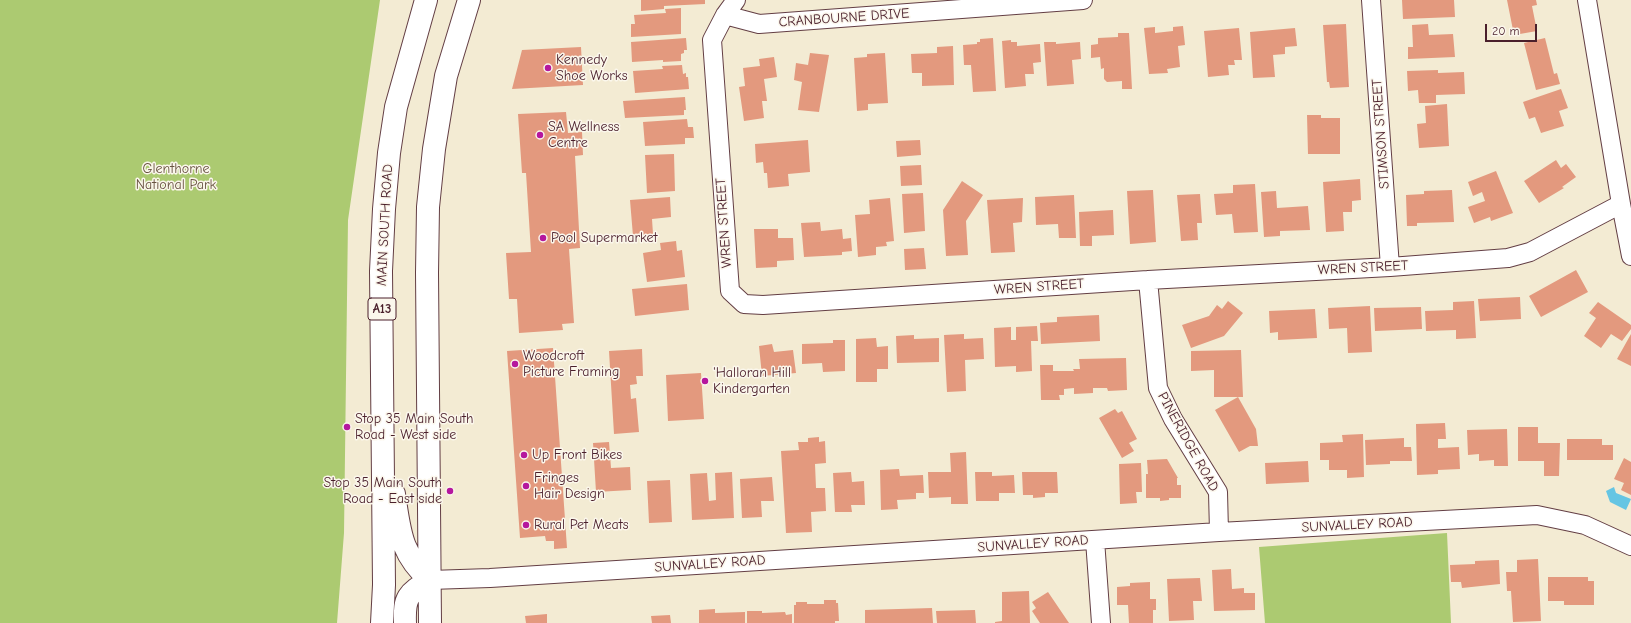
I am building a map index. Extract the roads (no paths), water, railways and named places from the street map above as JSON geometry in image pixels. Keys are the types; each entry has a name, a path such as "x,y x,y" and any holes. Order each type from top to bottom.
{"highway":[{"name":"MAIN SOUTH ROAD","path":"382,623 384,585 381,271 389,153 396,107 426,0"},
{"path":"430,623 427,273 428,207 434,149 446,76 469,0"},
{"path":"383,429 404,547 417,568 430,580"},
{"path":"405,623 405,606 407,599 412,591 430,580"}],"street":[{"name":"WREN STREET","path":"736,0 725,15 712,40 712,68 730,291 744,304 763,305 1148,280 1390,267 1508,258 1530,252 1621,204"},
{"name":"CRANBOURNE DRIVE","path":"725,15 759,24 1083,0"},
{"name":"STIMSON STREET","path":"1371,0 1390,267"},
{"path":"1587,0 1631,256"},
{"name":"PINERIDGE ROAD","path":"1148,280 1158,388 1173,419 1218,492 1219,532"},
{"name":"SUNVALLEY ROAD","path":"430,580 490,578 1219,532 1537,515 1585,525 1631,546"},
{"path":"1095,540 1101,623"}],"water":[{"path":"1614,487 1616,493 1631,499 1626,510 1610,502 1606,491"}],"place":[{"name":"Kennedy Shoe Works","path":"548,68"},
{"name":"SA Wellness Centre","path":"540,135"},
{"name":"Pool Supermarket","path":"543,238"},
{"name":"Woodcroft Picture Framing","path":"515,364"},
{"name":"'Halloran Hill Kindergarten","path":"705,381"},
{"name":"Stop 35 Main South Road - West side","path":"347,427"},
{"name":"Up Front Bikes","path":"524,455"},
{"name":"Fringes Hair Design","path":"526,486"},
{"name":"Stop 35 Main South Road - East side","path":"450,491"},
{"name":"Rural Pet Meats","path":"526,525"}],"park label":[{"name":"Glenthorne National Park","path":"176,178"}]}
